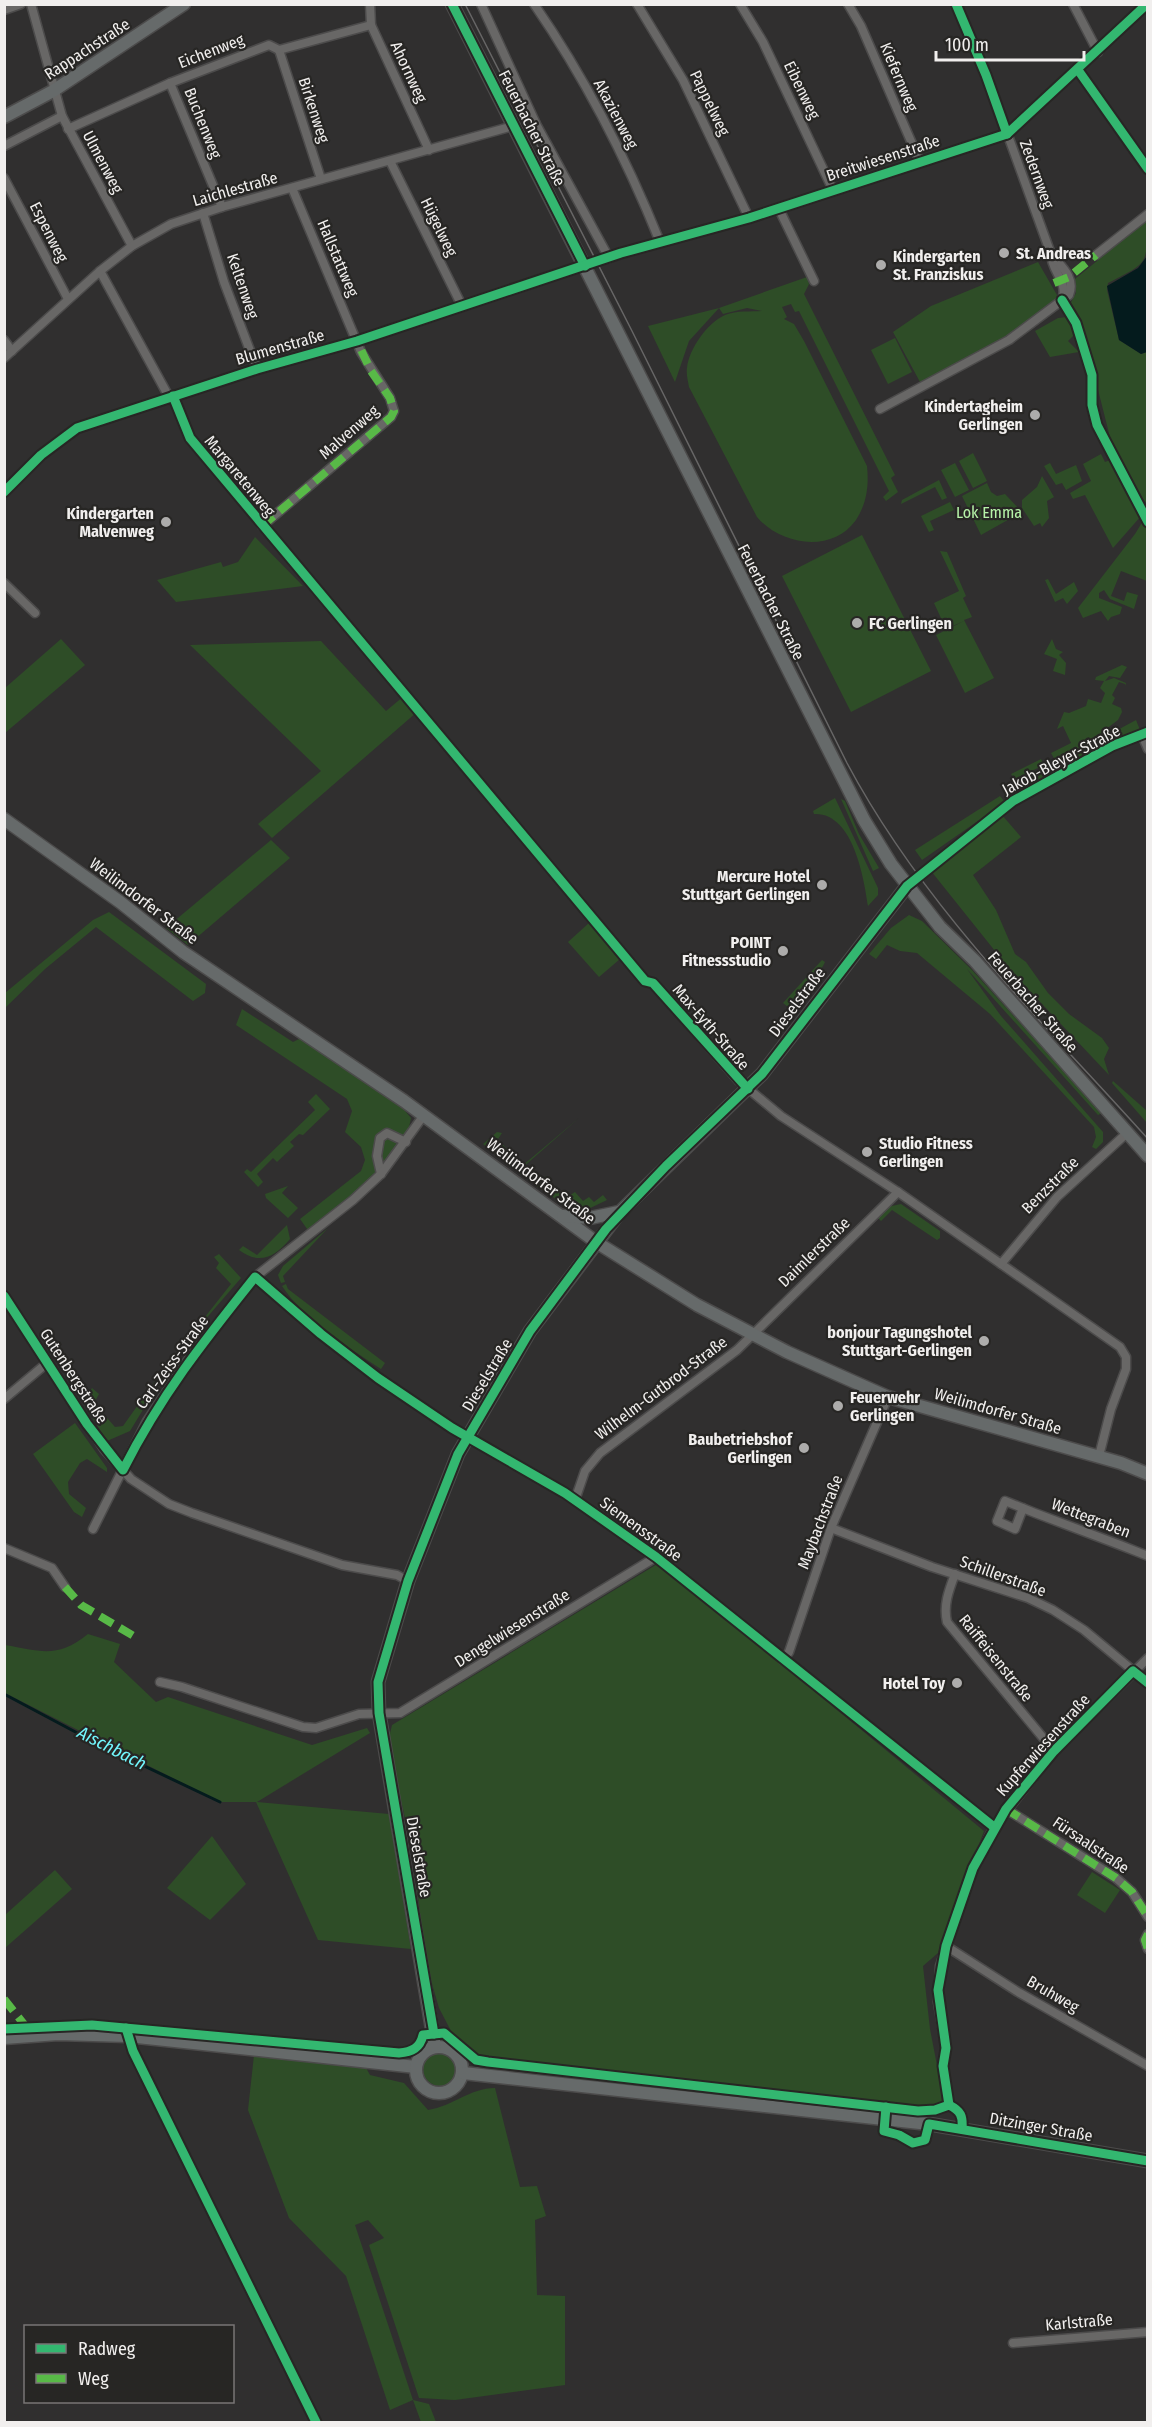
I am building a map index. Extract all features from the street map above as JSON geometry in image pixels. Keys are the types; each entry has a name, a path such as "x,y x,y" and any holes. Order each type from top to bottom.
{"main road":[{"name":"Rappachstraße","path":"4,117 53,91 184,4"},
{"name":"Feuerbacher Straße","path":"452,4 864,820 908,886 940,927 975,961 1148,1156"},
{"name":"Weilimdorfer Straße","path":"4,819 120,902 183,952 424,1115 596,1242 678,1294 752,1334 888,1397 1099,1456 1148,1474"},
{"name":"Dieselstraße","path":"435,2047 379,1713 378,1682 408,1581 458,1454 530,1331 596,1242 620,1212 747,1089 908,886"},
{"path":"560,1216 603,1217 620,1212"},
{"path":"4,2038 58,2034 128,2036 416,2067"},
{"path":"435,2047 449,2049 460,2059 463,2073 461,2080 451,2091 436,2093 430,2091 419,2081 416,2067 423,2054 435,2047"},
{"name":"Ditzinger Straße","path":"463,2073 929,2124 1148,2161"}],"street":[{"path":"4,10 21,4"},
{"name":"Ulmenweg","path":"31,4 53,91 62,116 132,246"},
{"name":"Ahornweg","path":"370,4 371,25 429,150"},
{"name":"Feuerbacher Straße","path":"481,4 537,126 609,258"},
{"name":"Akazienweg","path":"534,4 609,131 660,243"},
{"name":"Pappelweg","path":"637,4 683,80 749,218"},
{"name":"Eibenweg","path":"740,4 763,42 833,190"},
{"name":"Kiefernweg","path":"848,4 861,26 920,162"},
{"name":"Zedernweg","path":"880,408 1009,340 1062,300 1064,289 1051,261 1051,254 986,75 956,4"},
{"path":"1073,4 1098,52"},
{"name":"Breitwiesenstraße","path":"585,266 779,209 1007,134 1098,52 1147,4"},
{"name":"Eichenweg","path":"68,129 170,83 268,45 279,50 371,25"},
{"name":"Birkenweg","path":"279,50 321,179"},
{"path":"1078,70 1148,169"},
{"name":"Buchenweg","path":"170,83 222,207"},
{"path":"4,146 62,116"},
{"name":"Laichlestraße","path":"4,358 100,271 132,246 171,224 222,207 513,126"},
{"name":"Hügelweg","path":"390,161 462,306"},
{"name":"Espenweg","path":"4,178 68,299"},
{"name":"Hallstattweg","path":"292,188 357,341"},
{"path":"779,209 814,281"},
{"name":"Keltenweg","path":"203,213 224,282 257,369"},
{"path":"1096,255 1148,214"},
{"name":"Blumenstraße","path":"4,492 58,440 77,428 257,369 357,341 585,266"},
{"name":"Margaretenweg","path":"100,271 171,396 190,438 298,567"},
{"path":"4,340 12,351"},
{"name":"Malvenweg","path":"262,526 391,417 394,411 390,398 371,371 357,341"},
{"path":"4,583 35,613"},
{"path":"1145,734 1148,749"},
{"name":"Jakob-Bleyer-Straße","path":"908,886 1013,801 1112,746 1145,734"},
{"name":"Max-Eyth-Straße","path":"653,983 747,1089 781,1116 898,1192 1120,1347 1126,1357 1126,1369 1111,1409 1099,1456"},
{"path":"255,1277 353,1200 381,1174 424,1115"},
{"path":"381,1174 377,1156 380,1138 387,1133 406,1142"},
{"name":"Benzstraße","path":"1000,1264 1057,1197 1127,1133"},
{"name":"Daimlerstraße","path":"752,1334 898,1192"},
{"name":"Siemensstraße","path":"255,1277 348,1356 446,1424 575,1500 656,1557 994,1827"},
{"name":"Carl-Zeiss-Straße","path":"93,1529 147,1422 186,1363 255,1277"},
{"name":"Gutenbergstraße","path":"4,1296 104,1449 123,1470 152,1494 177,1507 296,1550 408,1581"},
{"name":"Wilhelm-Gutbrod-Straße","path":"575,1500 585,1471 600,1453 737,1350 752,1334"},
{"path":"4,1399 47,1363"},
{"name":"Maybachstraße","path":"783,1660 789,1652 831,1528 888,1397"},
{"name":"Wettegraben","path":"1023,1508 1148,1556"},
{"name":"Schillerstraße","path":"831,1528 955,1574 1028,1598 1059,1613 1084,1630 1148,1683"},
{"path":"4,1548 52,1568 65,1587"},
{"name":"Dengelwiesenstraße","path":"379,1713 400,1713 409,1708 656,1557"},
{"name":"Raiffeisenstraße","path":"955,1574 947,1598 945,1613 947,1622 1054,1751"},
{"name":"Kupferwiesenstraße","path":"946,2048 938,1990 946,1947 973,1868 994,1827 1054,1751 1133,1671 1148,1659"},
{"path":"160,1682 182,1687 303,1727 316,1728 359,1714 379,1713"},
{"name":"Fürsaalstraße","path":"1006,1809 1116,1878 1132,1892 1148,1917"},
{"path":"1148,1934 1145,1940 1148,1949"},
{"name":"Bruhweg","path":"946,1947 1018,1992 1148,2066"},
{"name":"Karlstraße","path":"1014,2343 1148,2332"}],"green space":[{"path":"1147,220 1147,246 1143,260 1131,271 1108,283 1107,290 1119,340 1141,354 1147,352 1147,504 1136,490 1113,449 1093,370 1086,358 1081,326 1069,306 1076,293 1075,279"},
{"path":"1038,262 1057,295 1056,298 1009,335 920,382 893,332 931,306"},
{"path":"807,277 809,284 804,294 895,475 891,478 898,492 886,501 883,497 889,491 799,311 795,312 791,304 782,307 787,317 784,319 794,324 804,341 867,466 866,494 860,514 846,531 834,538 806,542 792,539 767,527 757,517 689,387 688,361 695,345 706,330 718,319 730,313 762,311 747,308 723,314 719,308"},
{"path":"719,308 689,341 675,382 648,326"},
{"path":"1067,317 1077,332 1068,341 1079,352 1050,357 1035,331 1058,318"},
{"path":"895,338 912,372 888,384 871,350"},
{"path":"973,453 987,481 973,488 959,461"},
{"path":"1101,454 1105,462 1110,460 1141,516 1113,548 1085,495 1073,499 1070,493 1091,481 1083,464"},
{"path":"955,463 969,490 955,497 941,470"},
{"path":"1050,463 1056,474 1076,465 1082,481 1066,490 1062,483 1056,485 1044,466"},
{"path":"1042,476 1054,497 1047,501 1049,518 1042,527 1040,523 1034,526 1022,508 1022,500 1037,487"},
{"path":"939,480 947,498 942,500 935,487 901,504 902,500"},
{"name":"Lok Emma","path":"987,483 991,492 997,496 1005,494 1022,512 981,535 962,496"},
{"path":"950,502 954,510 930,521 934,530 929,532 921,516"},
{"path":"1146,516 1147,581 1121,571 1111,596 1124,601 1127,592 1138,595 1134,609 1110,599 1104,590 1099,593 1099,598 1122,607 1120,614 1111,617 1108,621 1101,611 1083,618 1078,608 1135,534"},
{"name":"FC Gerlingen","path":"862,535 931,671 851,712 782,576"},
{"path":"255,537 303,586 176,602 157,580 221,562 223,567 238,562"},
{"path":"940,551 947,552 966,596 963,598 972,617 964,620 994,678 965,693 936,635 964,621 946,629 934,603 959,591"},
{"path":"1048,579 1056,594 1074,582 1078,591 1067,604 1063,598 1055,602 1045,580"},
{"path":"61,639 85,665 5,733 5,688"},
{"path":"1052,639 1056,649 1063,652 1059,655 1066,663 1065,675 1053,671 1057,659 1044,654"},
{"path":"321,641 386,711 404,696 417,712 272,838 258,824 321,771 190,645"},
{"path":"1122,665 1127,667 1120,678 1109,676 1105,681 1114,678 1126,683 1125,686 1119,682 1112,695 1115,698 1112,704 1121,708 1122,712 1118,720 1106,729 1107,734 1055,760 1051,753 1071,743 1063,726 1057,729 1064,712 1069,713 1086,706 1088,699 1101,703 1105,693 1100,688 1104,681 1095,680 1096,677"},
{"path":"1136,720 1142,735 1013,801 1008,789"},
{"path":"1041,759 1044,765 1015,779 1011,774"},
{"path":"1000,796 1005,802 922,860 915,850"},
{"path":"835,798 878,888 878,895 868,906 859,864 847,835 827,816 814,814 813,811"},
{"path":"841,799 845,801 859,834 879,868 873,871"},
{"path":"1002,815 1021,837 973,875 996,910 1015,954 1026,962 1048,993 1069,1014 1102,1038 1109,1048 1104,1059 1109,1075 1011,971 931,871"},
{"path":"271,840 290,858 188,945 166,928"},
{"path":"109,912 206,984 205,993 193,1001 96,927 45,969 5,1008 5,993 93,920"},
{"path":"909,915 922,921 972,970 1102,1113 1098,1115 967,969 1001,1016 1103,1132 1103,1142 1096,1149 1092,1147 1096,1137 1094,1127 990,1014 917,953 900,951 887,945 876,959 869,954 891,928"},
{"path":"589,923 620,959 599,977 568,942"},
{"path":"822,960 825,962 823,966 792,1010 783,1003"},
{"path":"242,1009 293,1042 301,1038 388,1090 411,1118 406,1142 381,1174 310,1233 300,1219 361,1171 365,1160 361,1147 345,1132 352,1111 347,1099 236,1025"},
{"path":"1113,1081 1147,1111 1147,1123 1112,1083"},
{"path":"316,1094 330,1109 303,1135 299,1134 290,1142 294,1146 277,1162 273,1158 257,1174 263,1182 258,1187 244,1172 247,1169 251,1172 315,1110 308,1102"},
{"path":"579,1118 522,1168 526,1174 524,1177 483,1144 497,1132 502,1133 498,1139 522,1166"},
{"path":"546,1176 564,1199 575,1192 583,1201 589,1197 594,1202 603,1195 607,1200 584,1211 562,1203 535,1185"},
{"path":"288,1186 282,1193 298,1208 288,1218 266,1198 265,1194"},
{"path":"901,1204 940,1231 940,1238 937,1240 892,1210 881,1221 877,1217 887,1207"},
{"path":"287,1225 290,1239 272,1255 253,1257 239,1250 243,1246 257,1255"},
{"path":"328,1228 283,1276 285,1282 281,1283 278,1275 283,1266"},
{"path":"219,1254 241,1278 191,1336 130,1431 107,1441 86,1408 84,1399 92,1388 99,1394 94,1403 115,1427 123,1426 160,1374 231,1284 216,1268 219,1263 214,1257"},
{"path":"286,1284 288,1289 385,1363 381,1369 314,1321 282,1286"},
{"path":"75,1423 107,1468 107,1472 87,1459 80,1463 68,1482 69,1494 86,1508 82,1517 74,1512 33,1454"},
{"path":"659,1563 984,1831 938,1953 923,1966 930,2029 944,2102 929,2108 476,2056 451,2031 439,2008 426,1963 413,1854 388,1742 392,1725"},
{"path":"88,1634 120,1644 114,1662 156,1702 168,1697 312,1745 367,1728 370,1733 257,1802 389,1814 411,1949 318,1940 256,1802 220,1802 5,1693 5,1645 39,1651 58,1650 77,1642"},
{"path":"212,1836 246,1884 210,1920 167,1888"},
{"path":"55,1870 72,1889 5,1948 5,1915"},
{"path":"1092,1872 1120,1890 1105,1913 1077,1895"},
{"path":"440,2052 452,2057 457,2069 452,2081 440,2086 428,2081 423,2069 428,2057"},
{"path":"254,2055 365,2066 370,2075 404,2083 428,2110 478,2091 495,2088 520,2187 537,2186 546,2216 535,2220 537,2295 565,2296 565,2385 455,2400 419,2398 369,2245 384,2238 368,2220 355,2225 413,2400 390,2410 346,2276 289,2218 248,2110"},
{"path":"413,2400 429,2404 436,2422 421,2422"}],"water":[{"path":"1147,256 1147,352 1141,354 1119,340 1107,286 1138,268"}],"waterway":[{"name":"Aischbach","path":"4,1694 98,1744 220,1802"}],"tram line":[{"path":"465,4 632,331 847,763 877,815 911,865 985,960 1148,1139"}],"marked path":[{"path":"1054,283 1069,277 1096,255"},
{"path":"262,526 391,417 394,411 390,398 371,371 357,341"},
{"path":"65,1587 81,1605 137,1638"},
{"path":"1006,1809 1116,1878 1132,1892 1148,1917"},
{"path":"1148,1934 1145,1940 1148,1949"},
{"path":"4,1999 27,2028"}],"cycle path":[{"path":"452,4 585,266"},
{"path":"956,4 986,75 1007,134"},
{"path":"4,492 41,455 77,428 257,369 357,341 621,253 749,218 1007,134 1147,4"},
{"path":"1078,70 1148,169"},
{"path":"1062,300 1076,323 1092,375 1092,405 1097,425 1148,522"},
{"path":"173,396 190,438 645,981 653,983 748,1089"},
{"path":"434,2034 379,1713 378,1682 408,1581 458,1454 530,1331 606,1229 666,1166 762,1074 907,886 1013,801 1112,746 1148,732"},
{"path":"4,1296 87,1424 123,1470 168,1393 200,1347 255,1277 321,1334 378,1378 452,1428 565,1493 656,1557 994,1827"},
{"path":"949,2105 943,2066 946,2048 938,1990 946,1946 973,1868 1006,1809 1054,1751 1133,1671 1148,1683"},
{"path":"4,2029 92,2025 399,2053 415,2048 423,2035 444,2033 476,2060 488,2062 918,2111 935,2110 949,2105 960,2114 962,2129"},
{"path":"126,2028 133,2051 316,2422"},
{"path":"886,2107 884,2131 899,2135 913,2143 925,2140 929,2124 1148,2161"}],"place":[{"name":"St. Andreas","path":"1004,253"},
{"name":"Kindergarten St. Franziskus","path":"881,265"},
{"name":"Kindertagheim Gerlingen","path":"1035,415"},
{"name":"Kindergarten Malvenweg","path":"166,522"},
{"name":"FC Gerlingen","path":"857,623"},
{"name":"Mercure Hotel Stuttgart Gerlingen","path":"822,885"},
{"name":"POINT Fitnessstudio","path":"783,951"},
{"name":"Studio Fitness Gerlingen","path":"867,1152"},
{"name":"bonjour Tagungshotel Stuttgart-Gerlingen","path":"984,1341"},
{"name":"Feuerwehr Gerlingen","path":"838,1406"},
{"name":"Baubetriebshof Gerlingen","path":"804,1448"},
{"name":"Hotel Toy","path":"957,1683"}]}
